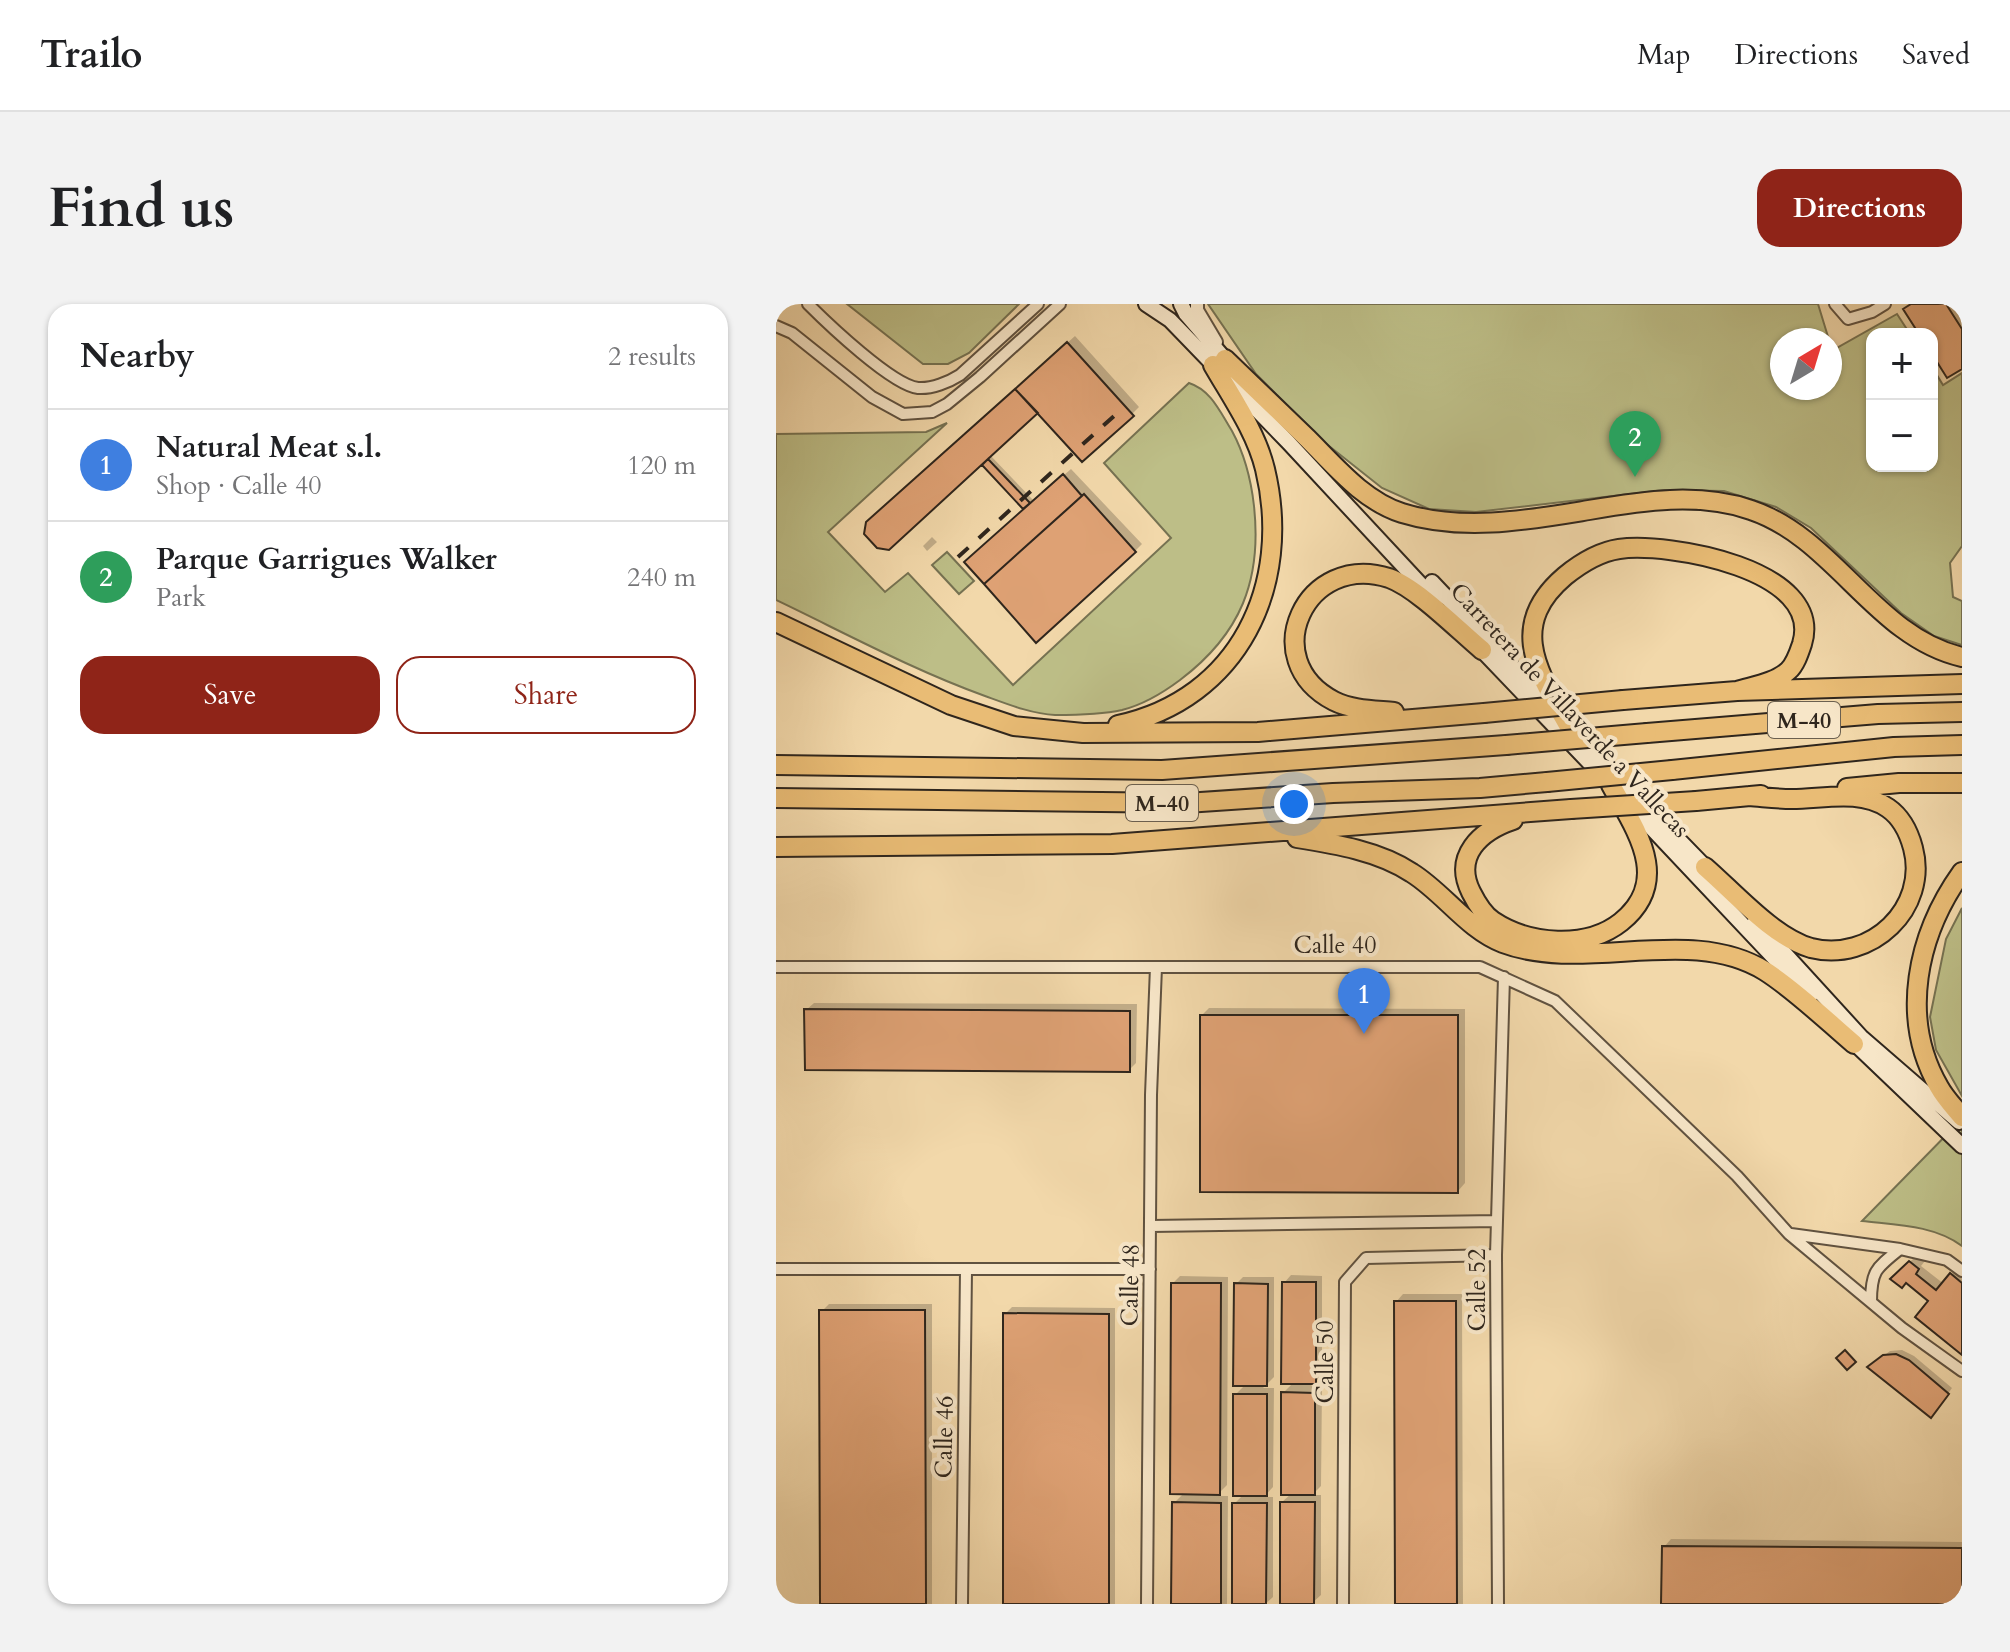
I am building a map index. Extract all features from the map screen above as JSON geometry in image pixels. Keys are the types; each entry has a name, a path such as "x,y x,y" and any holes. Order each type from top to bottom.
{"highway":[{"path":"1219,362 1361,491 1401,513 1462,523 1498,523 1661,501 1703,499 1732,504 1782,523 1805,538 1896,624 1942,653 1962,657"},
{"path":"1083,733 1143,720 1177,704 1204,685 1250,629 1262,602 1273,542 1265,467 1219,362"},
{"path":"1569,727 1538,671 1533,642 1534,617 1544,597 1575,567 1618,549 1641,547 1695,553 1741,566 1782,589 1795,604 1802,620 1803,639 1790,670 1779,677 1737,691"},
{"path":"1449,716 1354,708 1332,700 1300,668 1294,647 1296,623 1305,605 1322,586 1344,575 1366,572 1393,579 1413,592 1482,650"},
{"path":"776,622 951,705 1014,726 1083,733 1258,732 1737,691 1962,684"},
{"name":"M-40","path":"776,765 1162,770 1878,714 1962,712"},
{"name":"M-40","path":"776,798 1186,803 1333,793 1480,788 1894,747 1962,745"},
{"path":"776,847 1112,844 1899,783 1962,783"},
{"path":"1544,811 1494,826 1473,843 1464,865 1468,885 1476,903 1491,920 1514,932 1544,939 1571,940 1595,936 1618,924 1632,912 1643,894 1648,870 1645,848 1611,785"},
{"path":"1705,867 1783,936 1812,948 1838,950 1866,944 1889,929 1905,911 1915,883 1915,855 1908,831 1889,808 1863,797 1789,799 1749,796"},
{"path":"1267,833 1351,847 1412,872 1473,925 1501,942 1544,954 1697,951 1731,958 1764,970 1854,1044"},
{"path":"1962,872 1950,888 1921,957 1916,990 1916,1026 1925,1057 1940,1088 1962,1117"}],"main road":[{"name":"Carretera de Villaverde a Vallecas","path":"1146,304 1170,320 1219,362 1272,413 1705,867 1861,1037 1962,1125"},
{"name":"Carretera de Villaverde a Vallecas","path":"1181,304 1219,362 1482,650 1854,1044 1962,1146"}],"street":[{"path":"808,304 881,369 917,388 950,382 1038,304"},
{"path":"776,326 792,333 872,397 903,414 932,412 980,377 1060,304"},
{"path":"1197,304 1219,362"},
{"path":"1835,304 1848,319 1872,312 1885,304"},
{"name":"Calle 40","path":"776,967 1480,967 1555,1001 1737,1176 1789,1234 1871,1302 1962,1371"},
{"name":"Calle 48","path":"1147,1604 1151,1095 1156,967"},
{"name":"Calle 52","path":"1498,1604 1496,1255 1504,977"},
{"path":"1151,1226 1497,1221"},
{"path":"1789,1234 1900,1249 1947,1260 1962,1271"},
{"path":"1871,1302 1871,1280 1882,1263 1900,1249"},
{"name":"Calle 50","path":"1343,1604 1345,1282 1366,1258 1496,1255"},
{"path":"776,1269 1150,1269"},
{"name":"Calle 46","path":"962,1604 966,1270"}],"green space":[{"path":"847,304 1019,304 969,353 948,364 923,364"},
{"path":"1208,304 1818,304 1825,328 1770,328 1770,400 1842,400 1842,345 1866,331 1866,472 1938,472 1938,377 1943,385 1962,373 1962,546 1950,563 1953,597 1962,601 1962,645 1934,636 1901,613 1811,528 1776,507 1724,491 1664,490 1476,512 1429,509 1382,488 1324,442 1256,374"},
{"path":"1897,314 1906,328 1872,328"},
{"path":"1189,383 1197,386 1214,402 1232,431 1247,467 1256,533 1254,558 1243,604 1218,644 1180,680 1152,698 1130,708 1106,712 1055,715 1029,711 932,675 776,600 776,434 926,432 947,423 828,532 885,592 908,573 1013,685 1171,538 1104,463"},
{"path":"947,552 974,581 959,594 932,565"},
{"path":"1962,908 1962,1096 1936,1050 1930,1017 1946,939"},
{"path":"1962,1119 1962,1246 1927,1230 1862,1221"}],"building":[{"path":"1911,304 1946,304 1962,329 1962,369 1947,378 1938,364 1938,328 1915,328 1903,309"},
{"path":"1067,342 1134,416 1082,462 1015,389"},
{"path":"1015,389 1038,413 889,550 877,548 864,534 866,522"},
{"path":"988,459 1030,503 1023,509 982,465"},
{"path":"1063,474 1082,496 984,584 964,562"},
{"path":"1084,494 1136,552 1036,643 984,584"},
{"path":"804,1009 1130,1011 1130,1072 805,1070"},
{"path":"1200,1015 1458,1015 1458,1193 1200,1192"},
{"path":"1909,1261 1919,1269 1916,1274 1936,1290 1950,1273 1962,1283 1962,1355 1915,1317 1928,1301 1906,1283 1902,1288 1890,1279"},
{"path":"1282,1282 1316,1282 1316,1384 1281,1384"},
{"path":"1171,1283 1221,1283 1220,1495 1170,1494"},
{"path":"1234,1283 1268,1284 1267,1386 1233,1386"},
{"path":"1394,1301 1456,1301 1457,1604 1395,1604"},
{"path":"819,1310 925,1310 926,1604 820,1604"},
{"path":"1003,1313 1109,1314 1109,1604 1003,1604"},
{"path":"1845,1350 1856,1362 1847,1370 1836,1358"},
{"path":"1896,1354 1909,1360 1949,1394 1931,1418 1867,1367 1883,1355"},
{"path":"1281,1392 1315,1393 1315,1495 1281,1495"},
{"path":"1233,1394 1267,1394 1267,1496 1233,1496"},
{"path":"1172,1502 1221,1503 1221,1604 1171,1604"},
{"path":"1280,1502 1315,1502 1314,1604 1280,1604"},
{"path":"1232,1503 1267,1503 1266,1604 1232,1604"},
{"path":"1662,1546 1962,1548 1962,1604 1661,1604"}],"railway":[{"path":"958,557 1114,416"}],"place":[{"name":"Parque Garrigues Walker","path":"1635,477"},
{"name":"Natural Meat s.l.","path":"1364,1034"}]}
